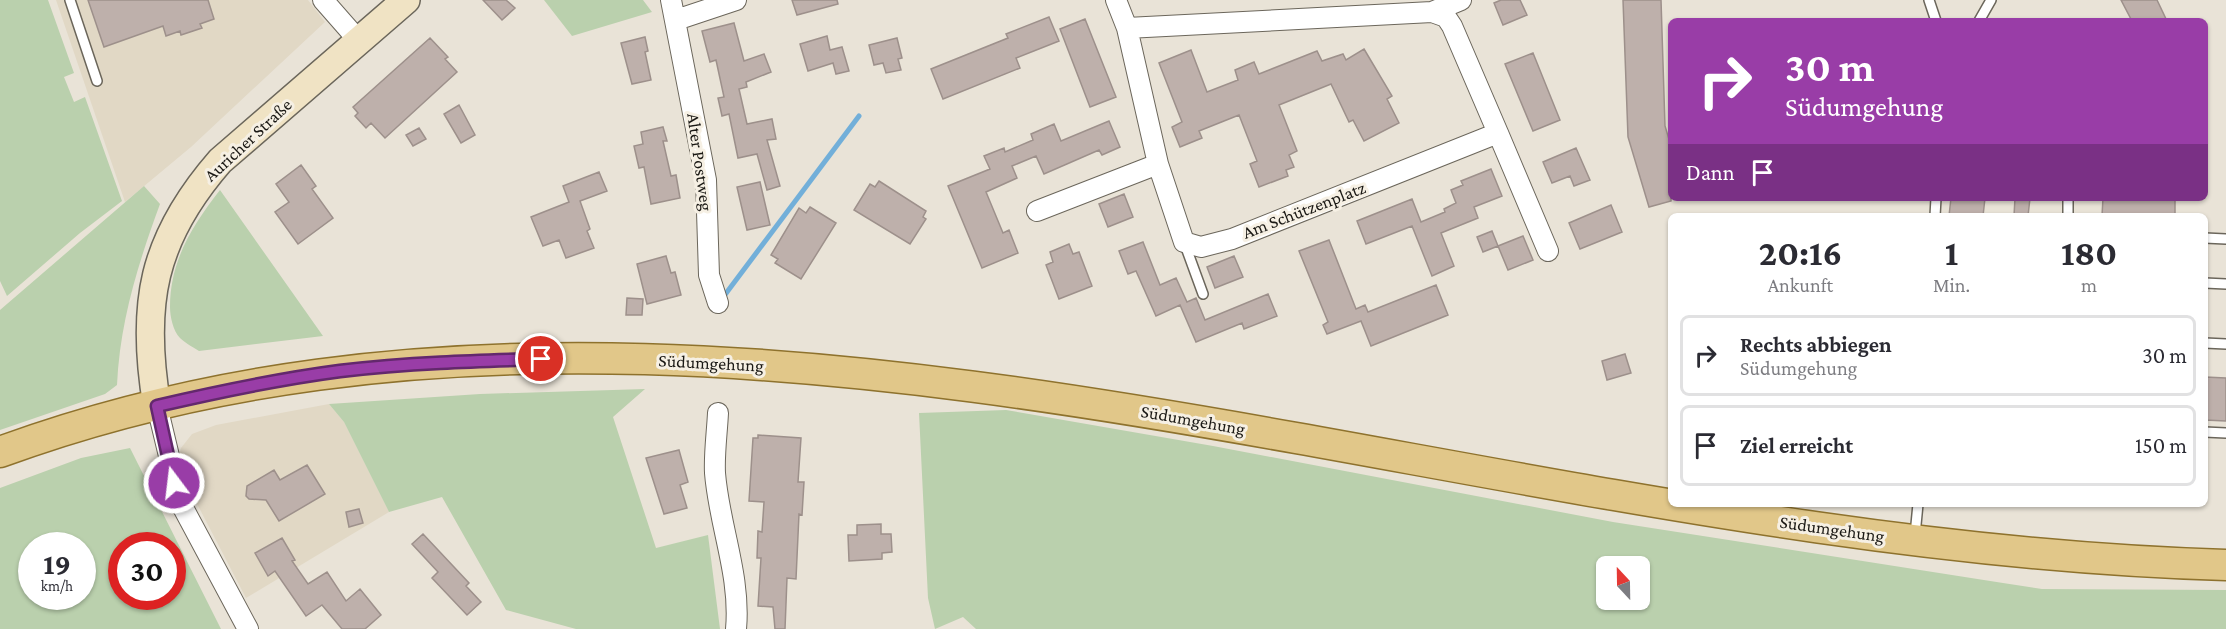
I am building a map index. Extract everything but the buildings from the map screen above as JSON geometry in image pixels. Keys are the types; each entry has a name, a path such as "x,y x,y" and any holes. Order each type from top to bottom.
{"main road":[{"name":"Südumgehung","path":"157,406 224,391 339,372 437,362 541,359 720,361 858,372 1174,415 1668,504"},
{"path":"0,452 157,406"},
{"name":"Südumgehung","path":"1685,507 1914,541 2152,563 2226,565"}],"street":[{"path":"323,0 358,41"},
{"name":"Auricher Straße","path":"157,406 152,377 151,297 159,263 176,222 195,190 220,161 406,0"},
{"name":"Alter Postweg","path":"671,0 706,180 709,275 718,303"},
{"path":"676,21 736,0"},
{"path":"1116,0 1126,28 1158,164 1184,242"},
{"path":"1126,28 1432,12 1461,0"},
{"path":"1432,12 1446,17 1452,26 1548,251"},
{"name":"Am Schützenplatz","path":"1184,242 1201,247 1232,239 1498,133"},
{"path":"1037,211 1158,164"},
{"path":"157,406 180,502 248,629"},
{"path":"718,413 715,473 733,578 737,613 736,629"}],"lane":[{"path":"70,0 97,81"},
{"path":"1929,0 1935,18"},
{"path":"1980,18 1991,0"},
{"path":"2208,238 2226,239"},
{"path":"1184,242 1203,294"},
{"path":"2208,283 2226,284"},
{"path":"2208,343 2226,344"},
{"path":"2208,432 2226,433"},
{"path":"1914,541 1918,507"}],"shaded area":[{"path":"56,0 308,0 325,22 191,147 125,202"},
{"path":"329,404 344,422 389,512 246,598 181,473 178,460 181,448 192,434 216,425"}],"green space":[{"path":"0,0 48,0 74,73 64,77 74,102 85,97 122,201 80,233 7,296 0,281"},
{"path":"544,0 643,0 652,12 572,36"},
{"path":"144,186 160,204 131,293 122,338 117,385 105,394 0,430 0,310"},
{"path":"220,190 323,336 199,351 184,342 175,331 170,311 171,290 178,259 200,217"},
{"path":"645,389 613,417 656,548 708,535 720,629 576,629 506,610 442,497 389,512 344,422 329,404 480,394"},
{"path":"1006,410 1213,446 1613,522 2042,589 2226,590 2226,629 976,629 963,617 935,629 928,598 919,413"},
{"path":"130,448 172,532 108,532 108,610 186,610 186,559 221,629 0,629 0,488 81,458"}],"waterway":[{"path":"724,296 859,116"}],"route":[{"path":"174,483 157,406 224,391 339,372 437,362 541,359"}]}
